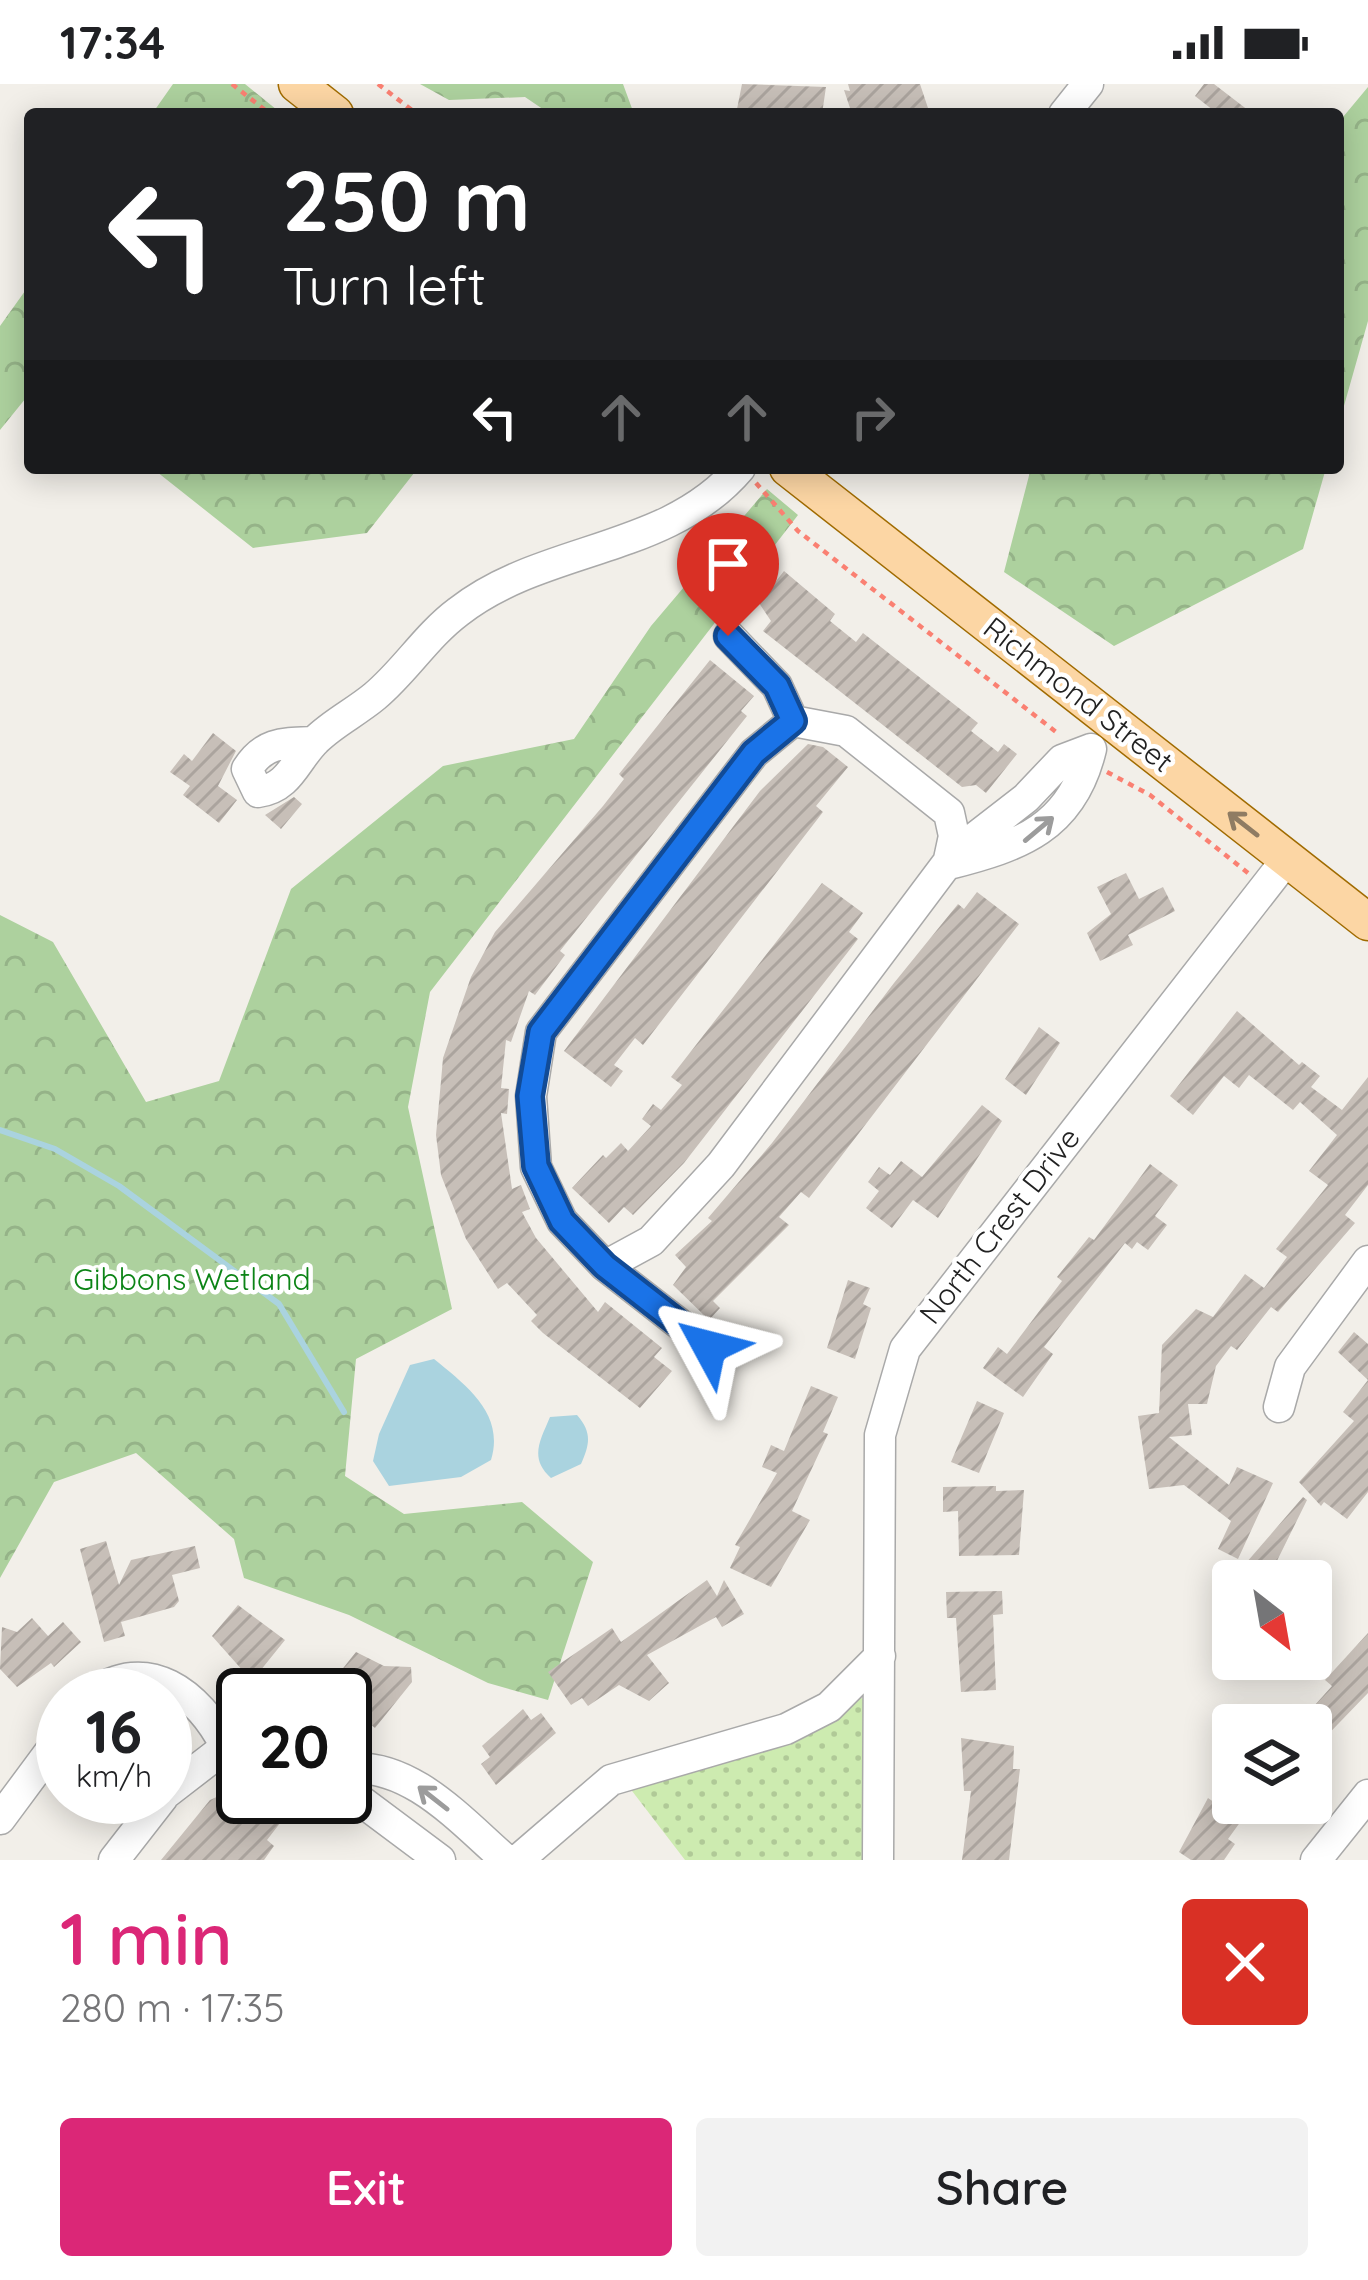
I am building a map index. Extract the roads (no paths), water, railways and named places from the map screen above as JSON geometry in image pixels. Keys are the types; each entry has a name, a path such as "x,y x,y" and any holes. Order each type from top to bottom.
{"main road":[{"path":"297,84 327,108"},
{"name":"Richmond Street","path":"796,474 1368,922"}],"street":[{"path":"1069,108 1088,84"},
{"path":"313,742 377,694 461,609 497,589 690,515 733,474"},
{"path":"728,636 777,686 793,721"},
{"path":"793,721 845,731 949,812 954,836 949,864"},
{"path":"709,1347 605,1266 562,1221 536,1166 530,1096 541,1032 754,753 793,721"},
{"path":"605,1266 651,1241 707,1181 949,864 1062,760 1085,755"},
{"name":"North Crest Drive","path":"878,1860 880,1435 905,1349 1287,859"},
{"path":"1279,1407 1290,1367 1368,1261"},
{"path":"518,1860 610,1780 786,1729 829,1707 880,1656"},
{"path":"192,1703 216,1724"},
{"path":"0,1819 36,1770"},
{"path":"372,1770 421,1787 506,1860"},
{"path":"1316,1860 1368,1795"},
{"path":"372,1810 440,1860"},
{"path":"114,1860 142,1824"}],"water":[{"path":"434,1359 470,1391 488,1415 494,1444 491,1460 461,1477 389,1486 373,1461 379,1434 410,1365"},
{"path":"577,1415 587,1433 584,1457 581,1464 551,1478 538,1456 550,1417"}],"waterway":[{"path":"0,1130 55,1149 119,1186 279,1304 344,1412"}],"park label":[{"name":"Gibbons Wetland","path":"192,1280"}]}
